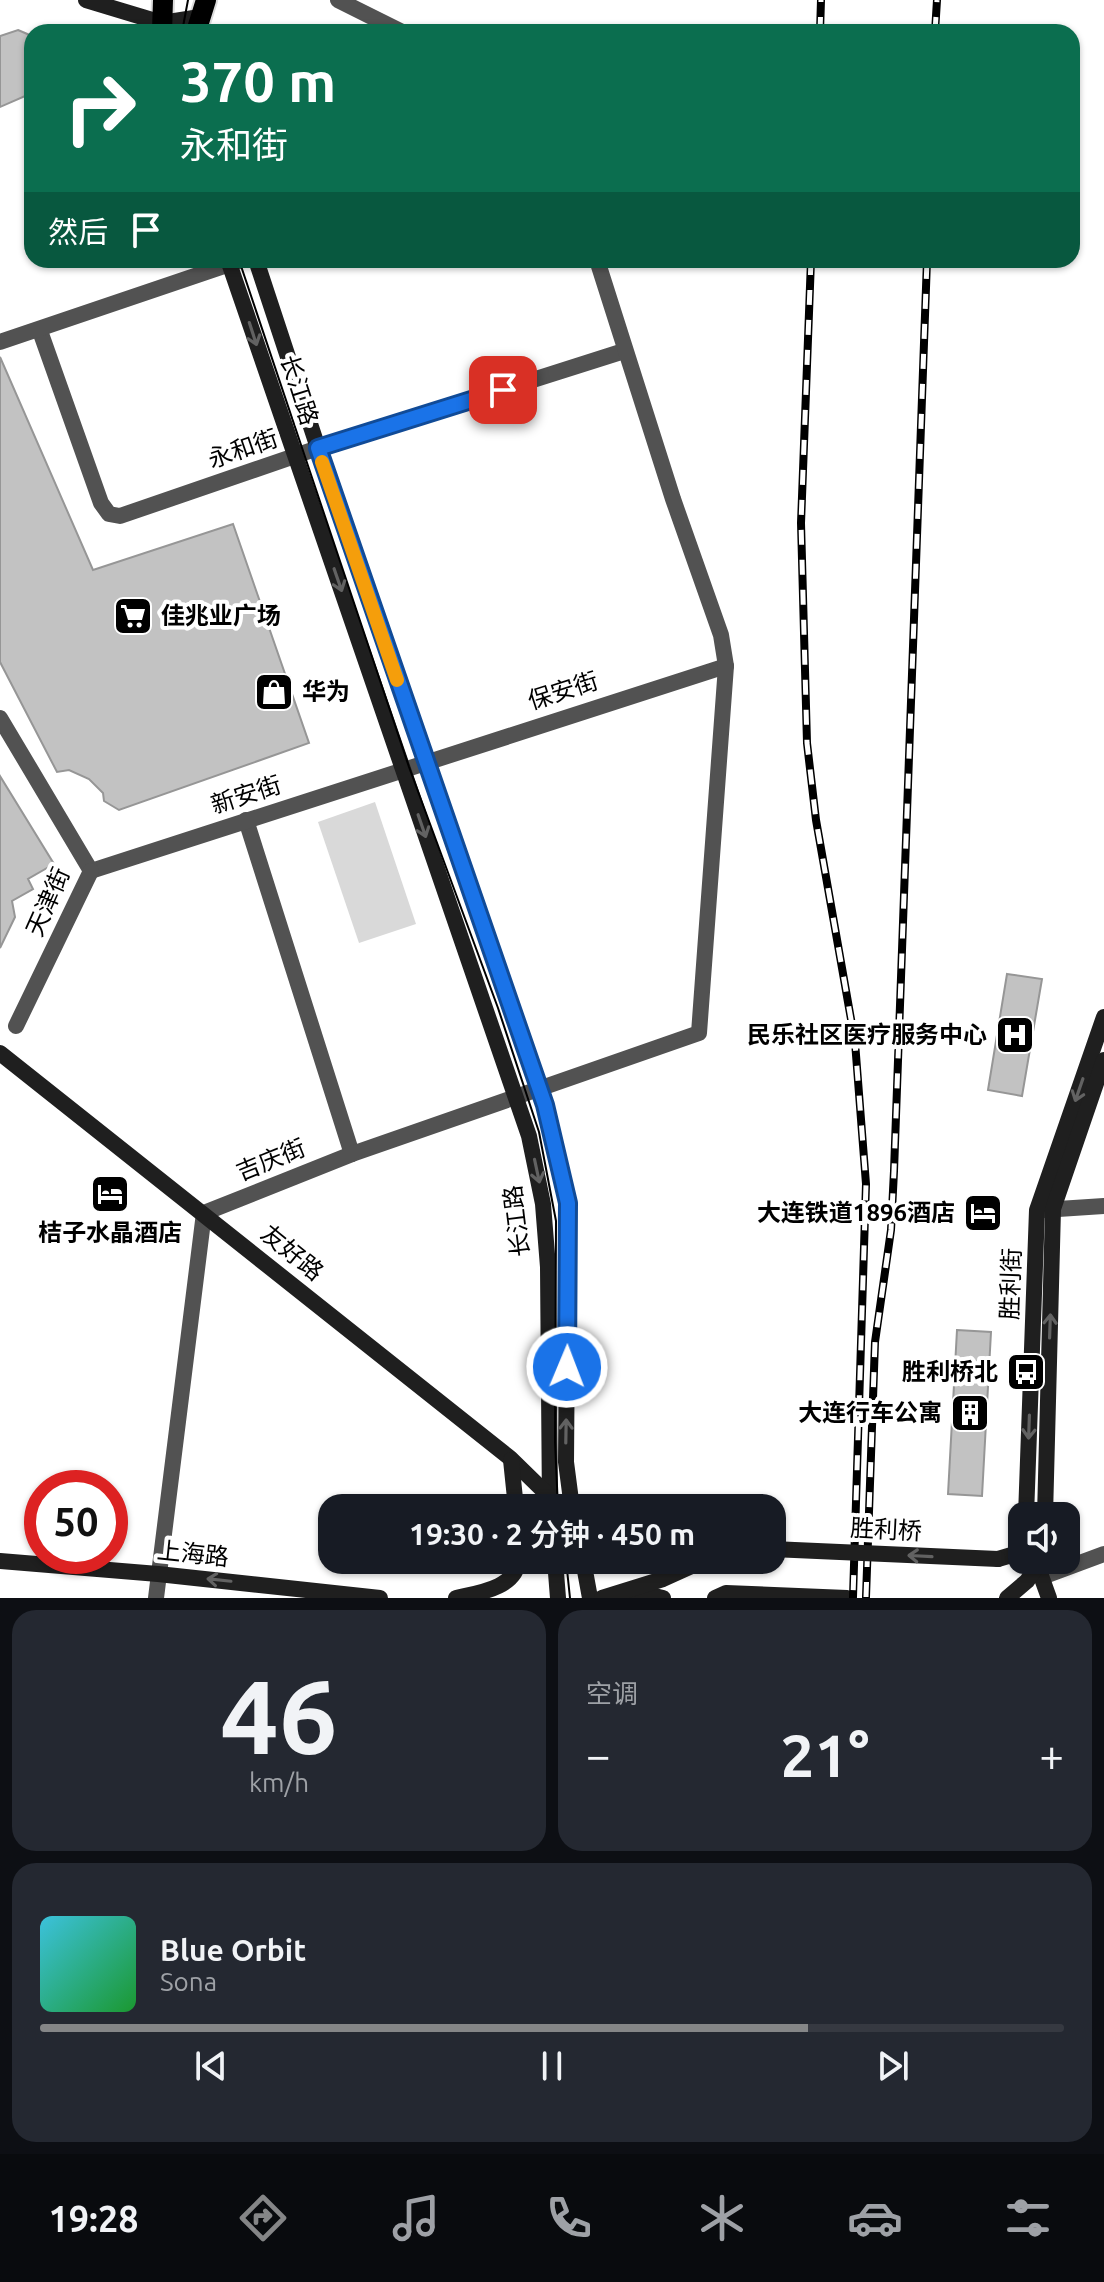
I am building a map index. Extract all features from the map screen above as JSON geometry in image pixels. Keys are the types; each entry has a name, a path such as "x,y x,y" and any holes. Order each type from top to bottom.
{"main road":[{"path":"86,0 154,24"},
{"path":"162,24 163,0"},
{"path":"173,24 201,16"},
{"name":"长江路","path":"235,268 294,456 540,1087 568,1203 566,1462 570,1494"},
{"name":"长江路","path":"259,268 318,448 539,1180 546,1226 550,1494"},
{"name":"胜利街","path":"1027,1502 1045,1210 1104,1017"},
{"name":"友好路","path":"0,1053 510,1458 543,1494"},
{"name":"胜利街","path":"1045,1502 1045,1210 1104,1060"},
{"path":"510,1458 514,1494"},
{"name":"胜利桥","path":"786,1550 998,1559 1008,1556"},
{"name":"上海路","path":"0,1561 380,1598"},
{"path":"456,1598 507,1582 513,1574"},
{"path":"556,1574 558,1598"},
{"path":"586,1574 590,1598"},
{"path":"602,1598 631,1591 672,1574"},
{"path":"1007,1598 1033,1574"},
{"path":"1042,1574 1049,1598"},
{"path":"631,1591 663,1598"},
{"path":"721,1595 847,1598"}],"street":[{"path":"338,0 386,24"},
{"path":"0,342 40,331 214,268"},
{"path":"599,268 624,351 721,635 726,666"},
{"name":"永和街","path":"40,331 101,503 109,514 120,516 318,448 624,351"},
{"name":"保安街","path":"414,765 726,666"},
{"name":"吉庆街","path":"204,1213 352,1154 699,1033 726,666"},
{"name":"天津街","path":"0,718 91,871 16,1026"},
{"name":"新安街","path":"91,871 414,765"},
{"path":"246,820 352,1154"},
{"path":"1045,1210 1104,1206"},
{"path":"156,1598 204,1213"},
{"path":"1080,1558 1104,1554"}],"shaded area":[{"path":"375,802 416,924 359,943 318,822"}],"building":[{"path":"18,30 24,33 24,96 0,107 0,36"},
{"name":"佳兆业广场","path":"0,357 93,570 233,524 309,743 119,810 104,801 103,793 89,779 69,770 57,772 0,662"},
{"path":"0,776 54,864 28,879 33,889 12,901 15,917 0,948"},
{"name":"民乐社区医疗服务中心","path":"1007,974 1042,979 1022,1096 988,1090"},
{"name":"大连行车公寓","path":"957,1330 991,1332 982,1496 948,1494"}],"tram line":[{"path":"184,24 188,0"},
{"path":"242,268 409,767 498,1008 539,1132 556,1221 557,1494"},
{"path":"567,1574 570,1598"}],"railway":[{"path":"820,24 821,0"},
{"path":"936,24 937,0"},
{"path":"811,268 801,523 807,743 816,820 855,1042 866,1184 853,1597"},
{"path":"866,1597 875,1342 891,1230 894,1171 927,268"}],"slow traffic":[{"path":"322,462 397,680"}],"place":[{"name":"佳兆业广场","path":"133,616"},
{"name":"华为","path":"274,692"},
{"name":"民乐社区医疗服务中心","path":"1015,1035"},
{"name":"桔子水晶酒店","path":"110,1194"},
{"name":"大连铁道1896酒店","path":"983,1213"},
{"name":"胜利桥北","path":"1026,1372"},
{"name":"大连行车公寓","path":"970,1413"}],"route":[{"path":"503,390 318,448 545,1105 568,1203 567,1367"}]}
